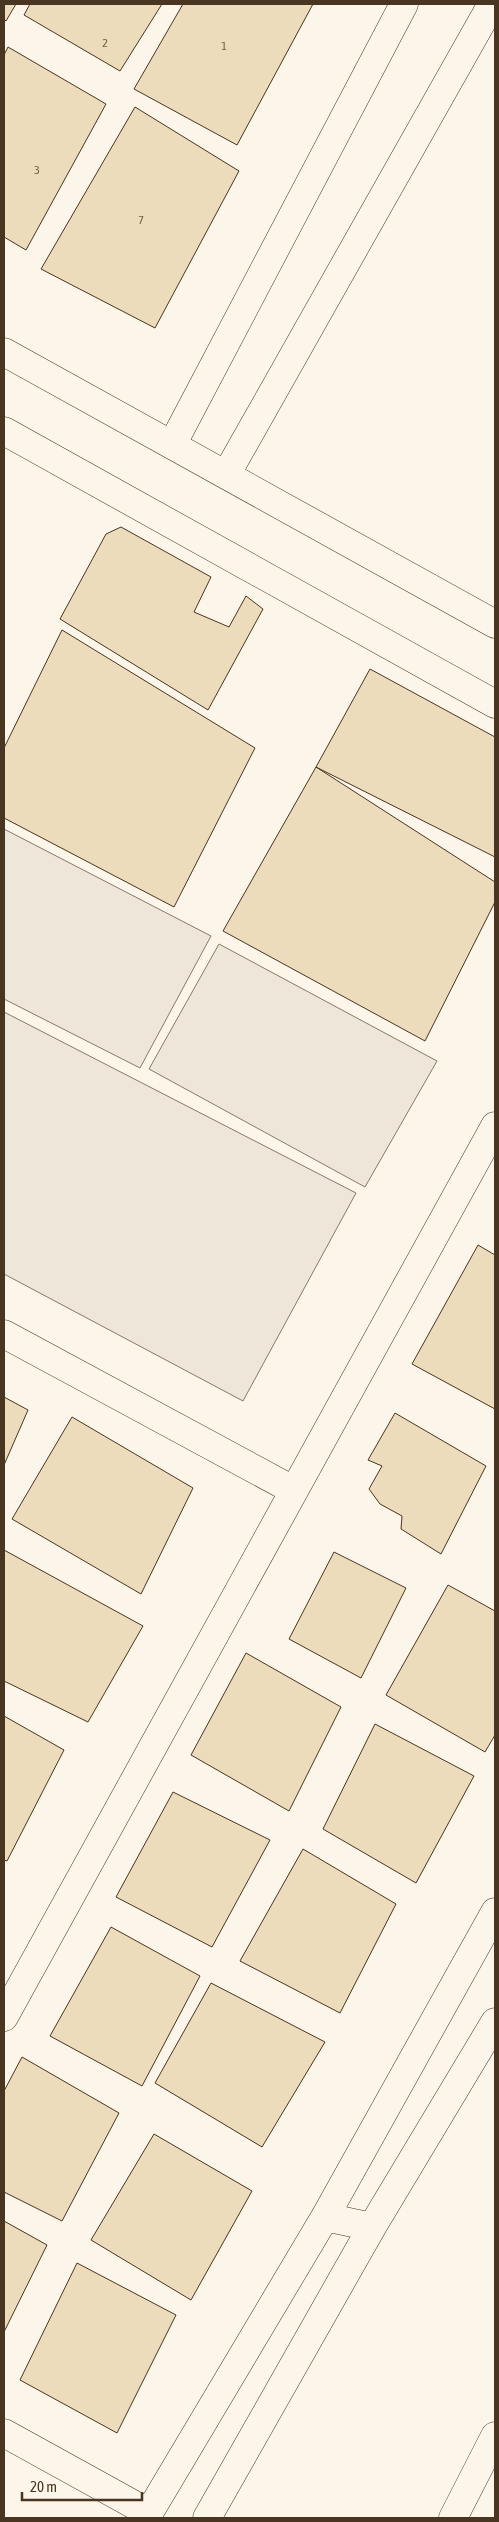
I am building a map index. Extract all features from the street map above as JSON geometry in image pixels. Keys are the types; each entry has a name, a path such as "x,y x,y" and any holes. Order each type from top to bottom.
{"street":[{"path":"172,445 404,4"},
{"path":"226,475 492,4"},
{"path":"4,352 495,624"},
{"path":"4,431 495,704"},
{"path":"4,2017 495,1126"},
{"path":"4,1334 293,1490"},
{"path":"4,2433 148,2515 325,2217 495,1912"},
{"path":"207,2518 372,2227 495,2022"},
{"path":"325,2217 372,2227"},
{"path":"453,2518 495,2436"}],"shaded area":[{"path":"4,829 211,936 140,1068 4,999"},
{"path":"219,944 437,1061 365,1187 149,1069"},
{"path":"4,1012 356,1193 243,1401 4,1274"}],"building":[{"path":"4,4 16,4 6,21 4,19"},
{"path":"30,4 162,4 120,71 24,15"},
{"path":"183,4 313,4 237,145 134,89"},
{"path":"8,47 106,104 26,250 4,237 4,55"},
{"path":"135,107 239,171 155,328 41,269"},
{"path":"121,527 211,577 194,612 229,627 246,596 263,609 208,710 60,619 106,534"},
{"path":"62,630 255,748 174,907 4,818 4,748"},
{"path":"370,669 495,737 495,857 316,767"},
{"path":"316,767 495,882 495,902 425,1041 223,931"},
{"path":"478,1245 495,1255 495,1409 412,1364"},
{"path":"4,1397 28,1410 4,1465"},
{"path":"395,1413 486,1466 441,1554 401,1529 402,1516 380,1504 369,1489 382,1466 368,1460"},
{"path":"72,1417 193,1488 141,1594 12,1519"},
{"path":"4,1550 143,1626 88,1722 4,1681"},
{"path":"334,1552 406,1588 361,1678 289,1639"},
{"path":"448,1585 495,1611 495,1735 485,1752 386,1695"},
{"path":"246,1653 341,1707 289,1811 191,1755"},
{"path":"4,1716 64,1750 7,1861 4,1860"},
{"path":"375,1724 474,1776 416,1883 323,1829"},
{"path":"173,1792 270,1840 212,1947 116,1897"},
{"path":"303,1849 396,1904 340,2013 240,1961"},
{"path":"111,1927 200,1976 142,2086 50,2036"},
{"path":"211,1983 325,2042 262,2147 155,2083"},
{"path":"22,2057 119,2113 62,2221 4,2192 4,2091"},
{"path":"154,2134 252,2191 191,2300 91,2240"},
{"path":"4,2221 47,2245 4,2332"},
{"path":"77,2263 176,2315 117,2433 20,2380"}]}
